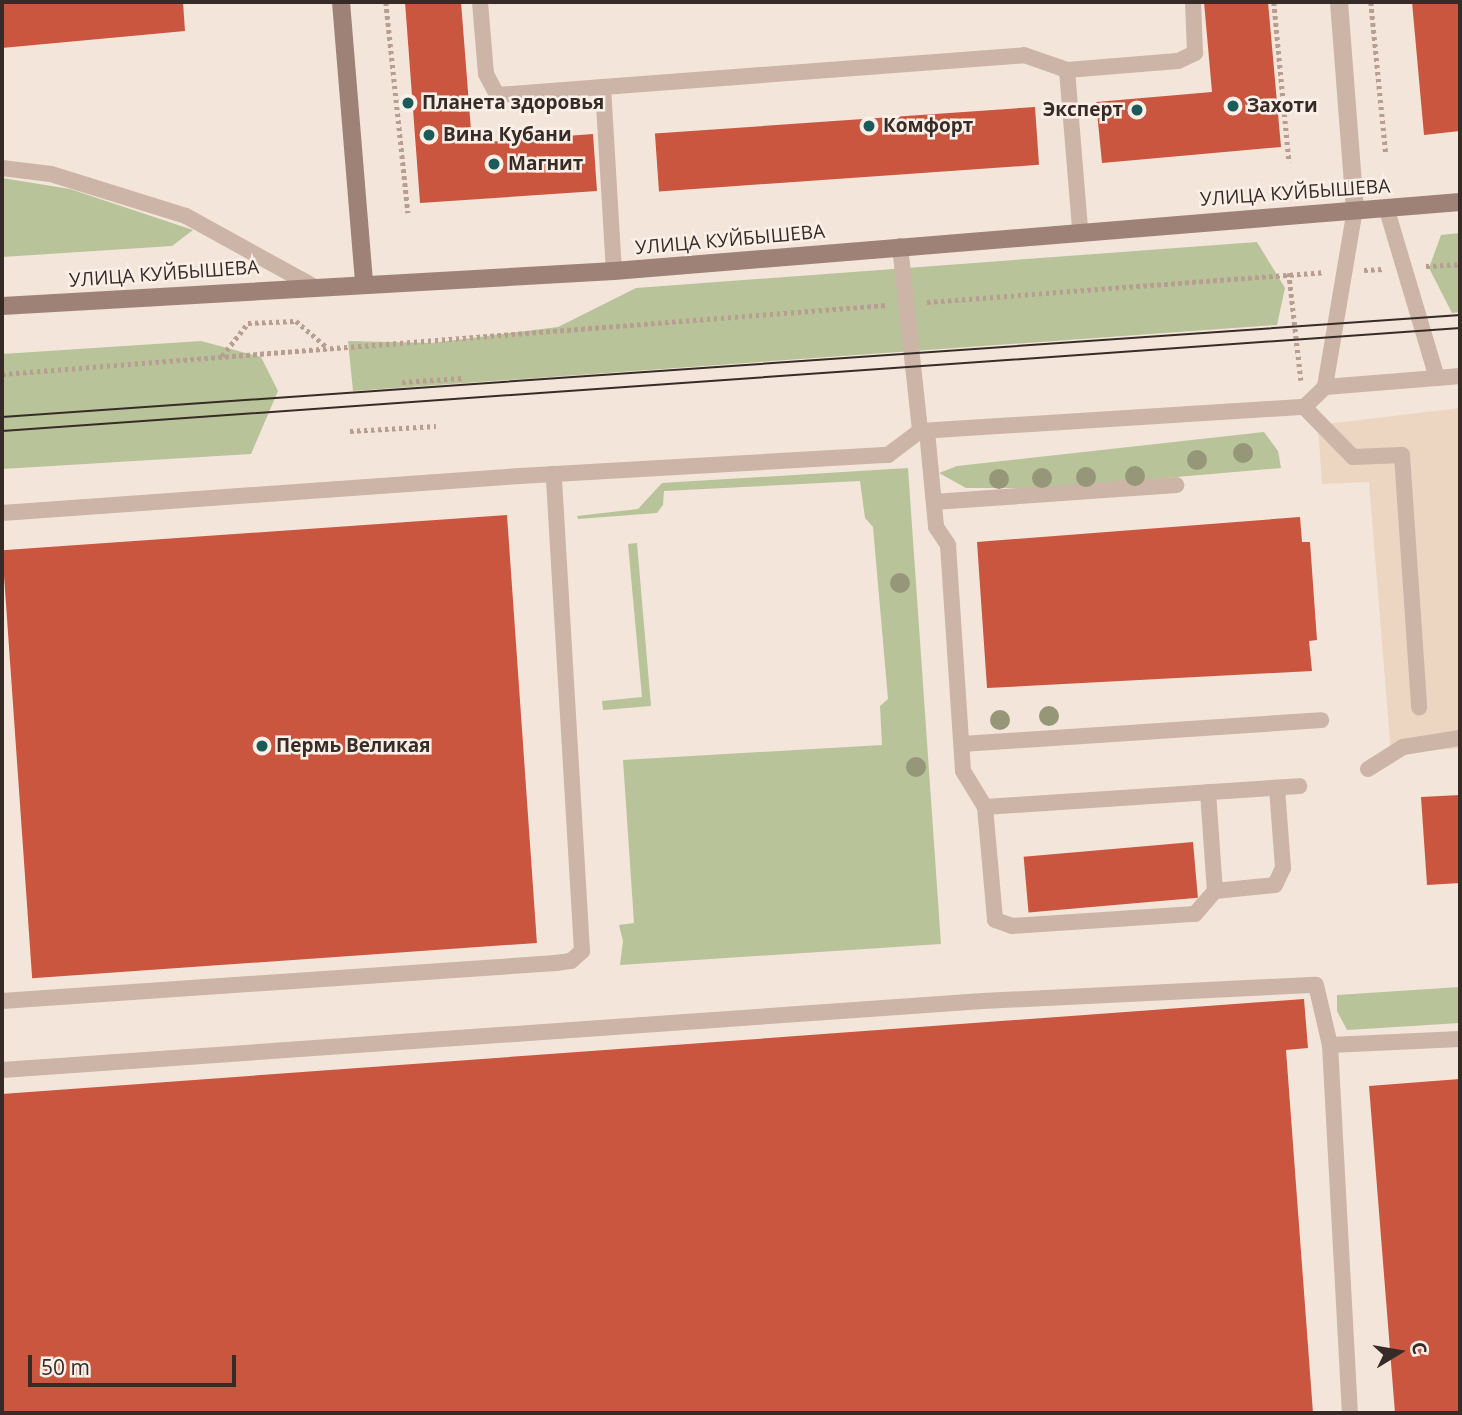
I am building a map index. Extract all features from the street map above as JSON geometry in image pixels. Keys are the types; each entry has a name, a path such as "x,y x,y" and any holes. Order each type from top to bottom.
{"main road":[{"path":"341,2 364,283"},
{"name":"УЛИЦА КУЙБЫШЕВА","path":"2,306 364,283 614,271 1080,229 1460,202"}],"street":[{"path":"1339,2 1355,209"}],"lane":[{"path":"480,2 486,74 496,95 1024,55 1067,71 1189,59 1197,41 1193,2"},
{"path":"1067,71 1080,229"},
{"path":"603,87 614,271"},
{"path":"2,168 51,174 186,216 313,286"},
{"path":"1386,207 1437,378"},
{"path":"2,513 554,474 888,456 924,431 1304,407 1325,387 1355,209"},
{"path":"900,246 936,527 948,545 963,771 985,807 991,908 1001,926 1195,914 1215,891 1265,887 1282,877 1277,788"},
{"path":"1325,387 1460,376"},
{"path":"1304,407 1353,457 1402,455 1419,707"},
{"path":"2,1000 556,963 571,961 582,951 554,474"},
{"path":"934,502 1176,485"},
{"path":"962,744 1321,720"},
{"path":"1368,769 1403,747 1460,738"},
{"path":"985,807 1299,786"},
{"path":"1208,792 1215,891"},
{"path":"2,1070 983,1001 1316,985 1330,1045 1350,1413"},
{"path":"1330,1045 1460,1039"}],"path":[{"path":"386,2 408,213"},
{"path":"1274,2 1289,162"},
{"path":"1371,2 1386,154"},
{"path":"2,374 1289,273 1460,264"},
{"path":"1289,273 1304,407"},
{"path":"222,357 248,323 296,321 329,349"},
{"path":"402,382 462,377"},
{"path":"350,431 436,426"}],"green space":[{"path":"2,178 70,189 193,230 172,246 2,257"},
{"path":"1460,233 1460,312 1452,313 1429,268 1441,235"},
{"path":"1257,242 1285,288 1277,325 353,391 348,341 432,343 558,327 636,288"},
{"path":"201,341 261,357 278,391 251,454 2,469 2,354"},
{"path":"1264,432 1278,451 1281,468 1049,488 966,488 939,473 957,466"},
{"path":"908,468 941,944 620,965 623,941 619,925 634,923 623,760 882,745 880,706 888,699 873,527 865,518 860,481 664,491 663,505 657,513 578,519 577,516 638,509 662,483"},
{"path":"637,543 651,706 603,710 602,701 642,697 628,544"},
{"path":"1460,987 1460,1023 1347,1030 1337,1011 1337,995"}],"shaded area":[{"path":"1460,408 1460,748 1391,754 1369,482 1322,484 1318,425"}],"building":[{"path":"2,2 183,2 185,31 2,48"},
{"path":"405,2 461,2 472,143 593,134 597,191 420,203"},
{"path":"1204,2 1268,2 1281,147 1102,163 1096,102 1212,92"},
{"path":"1412,2 1459,2 1460,131 1424,135"},
{"path":"1035,107 1039,165 659,191 655,134"},
{"name":"Пермь Великая","path":"507,515 537,943 32,978 2,550"},
{"path":"1300,517 1302,542 1310,542 1317,640 1309,641 1312,671 987,688 977,542"},
{"path":"1460,795 1460,883 1427,885 1421,797"},
{"path":"1193,842 1198,898 1029,913 1024,857"},
{"path":"1304,999 1308,1048 1286,1050 1313,1413 2,1413 2,1094"},
{"path":"1460,1079 1460,1413 1395,1413 1369,1086"}],"tram line":[{"path":"2,417 1460,315"},
{"path":"2,431 1460,328"}],"place":[{"name":"Планета здоровья","path":"408,103"},
{"name":"Захоти","path":"1233,106"},
{"name":"Эксперт","path":"1137,110"},
{"name":"Комфорт","path":"869,126"},
{"name":"Вина Кубани","path":"429,135"},
{"name":"Магнит","path":"494,164"},
{"name":"Пермь Великая","path":"262,746"}]}
